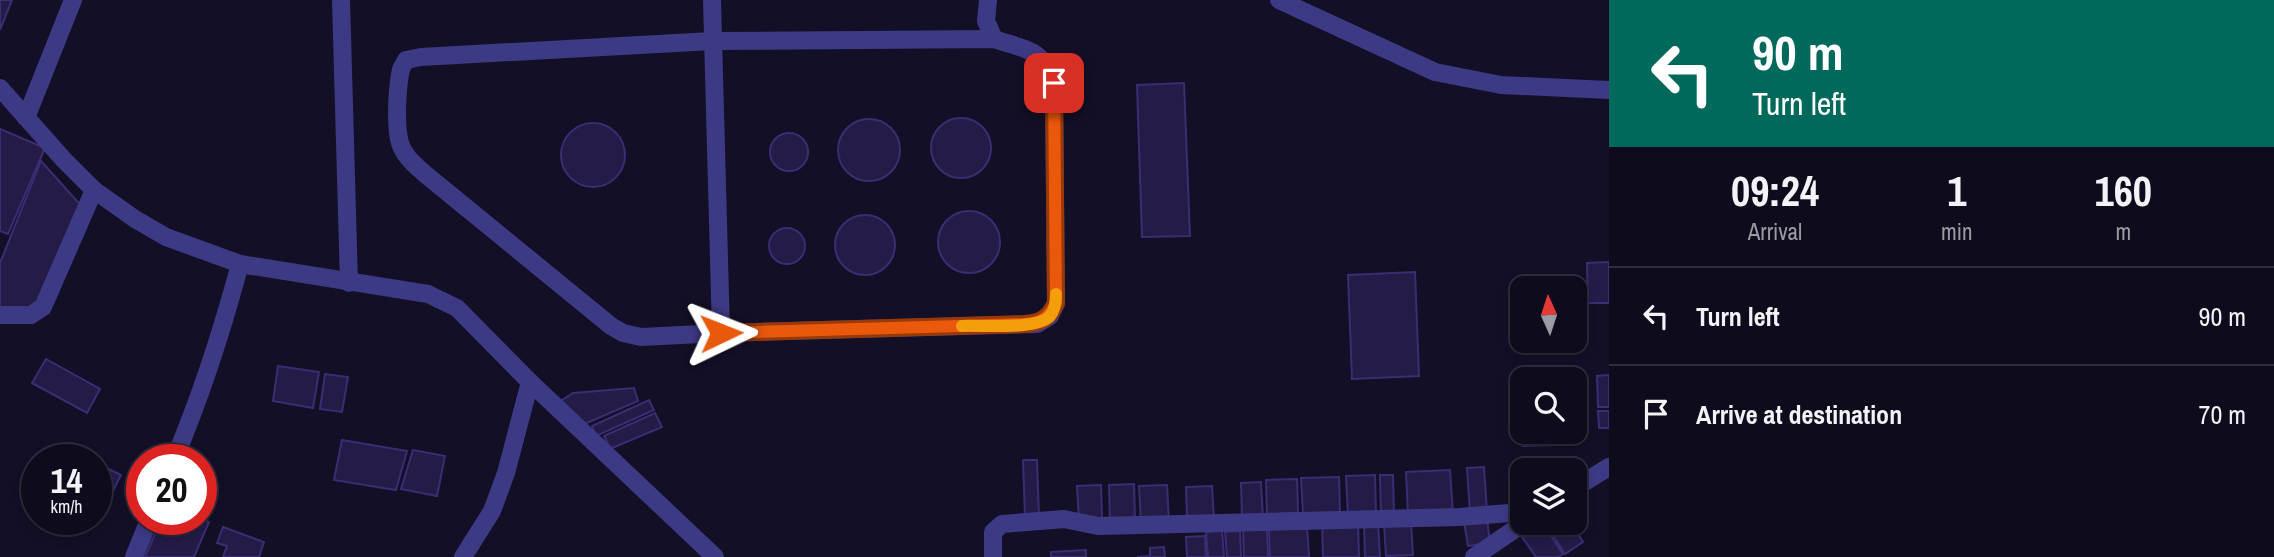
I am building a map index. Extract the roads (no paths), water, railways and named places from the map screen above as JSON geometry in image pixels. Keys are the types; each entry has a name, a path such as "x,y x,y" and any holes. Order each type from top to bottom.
{"street":[{"path":"26,118 73,0"},
{"path":"341,0 349,283"},
{"path":"712,0 721,333"},
{"path":"988,0 986,21 994,39"},
{"path":"1279,0 1435,72 1501,85 1609,90"},
{"path":"994,39 1041,57 1049,66 1054,83 1056,303 1050,316 1037,324 641,337 624,333 611,326 425,174 408,157 400,144 399,79 406,60 421,57 712,41 994,39"},
{"path":"0,88 94,190 166,237 240,264 428,294 445,300 457,308 530,383 715,557"},
{"path":"0,315 31,316 43,307 94,190"},
{"path":"180,444 224,326 240,264"},
{"path":"463,557 492,511 506,473 530,383"},
{"path":"1587,481 1609,467"},
{"path":"993,557 995,528 1002,524 1070,519 1098,526 1459,517 1510,513"},
{"path":"1474,557 1510,533"},
{"path":"134,557 143,535"}]}
